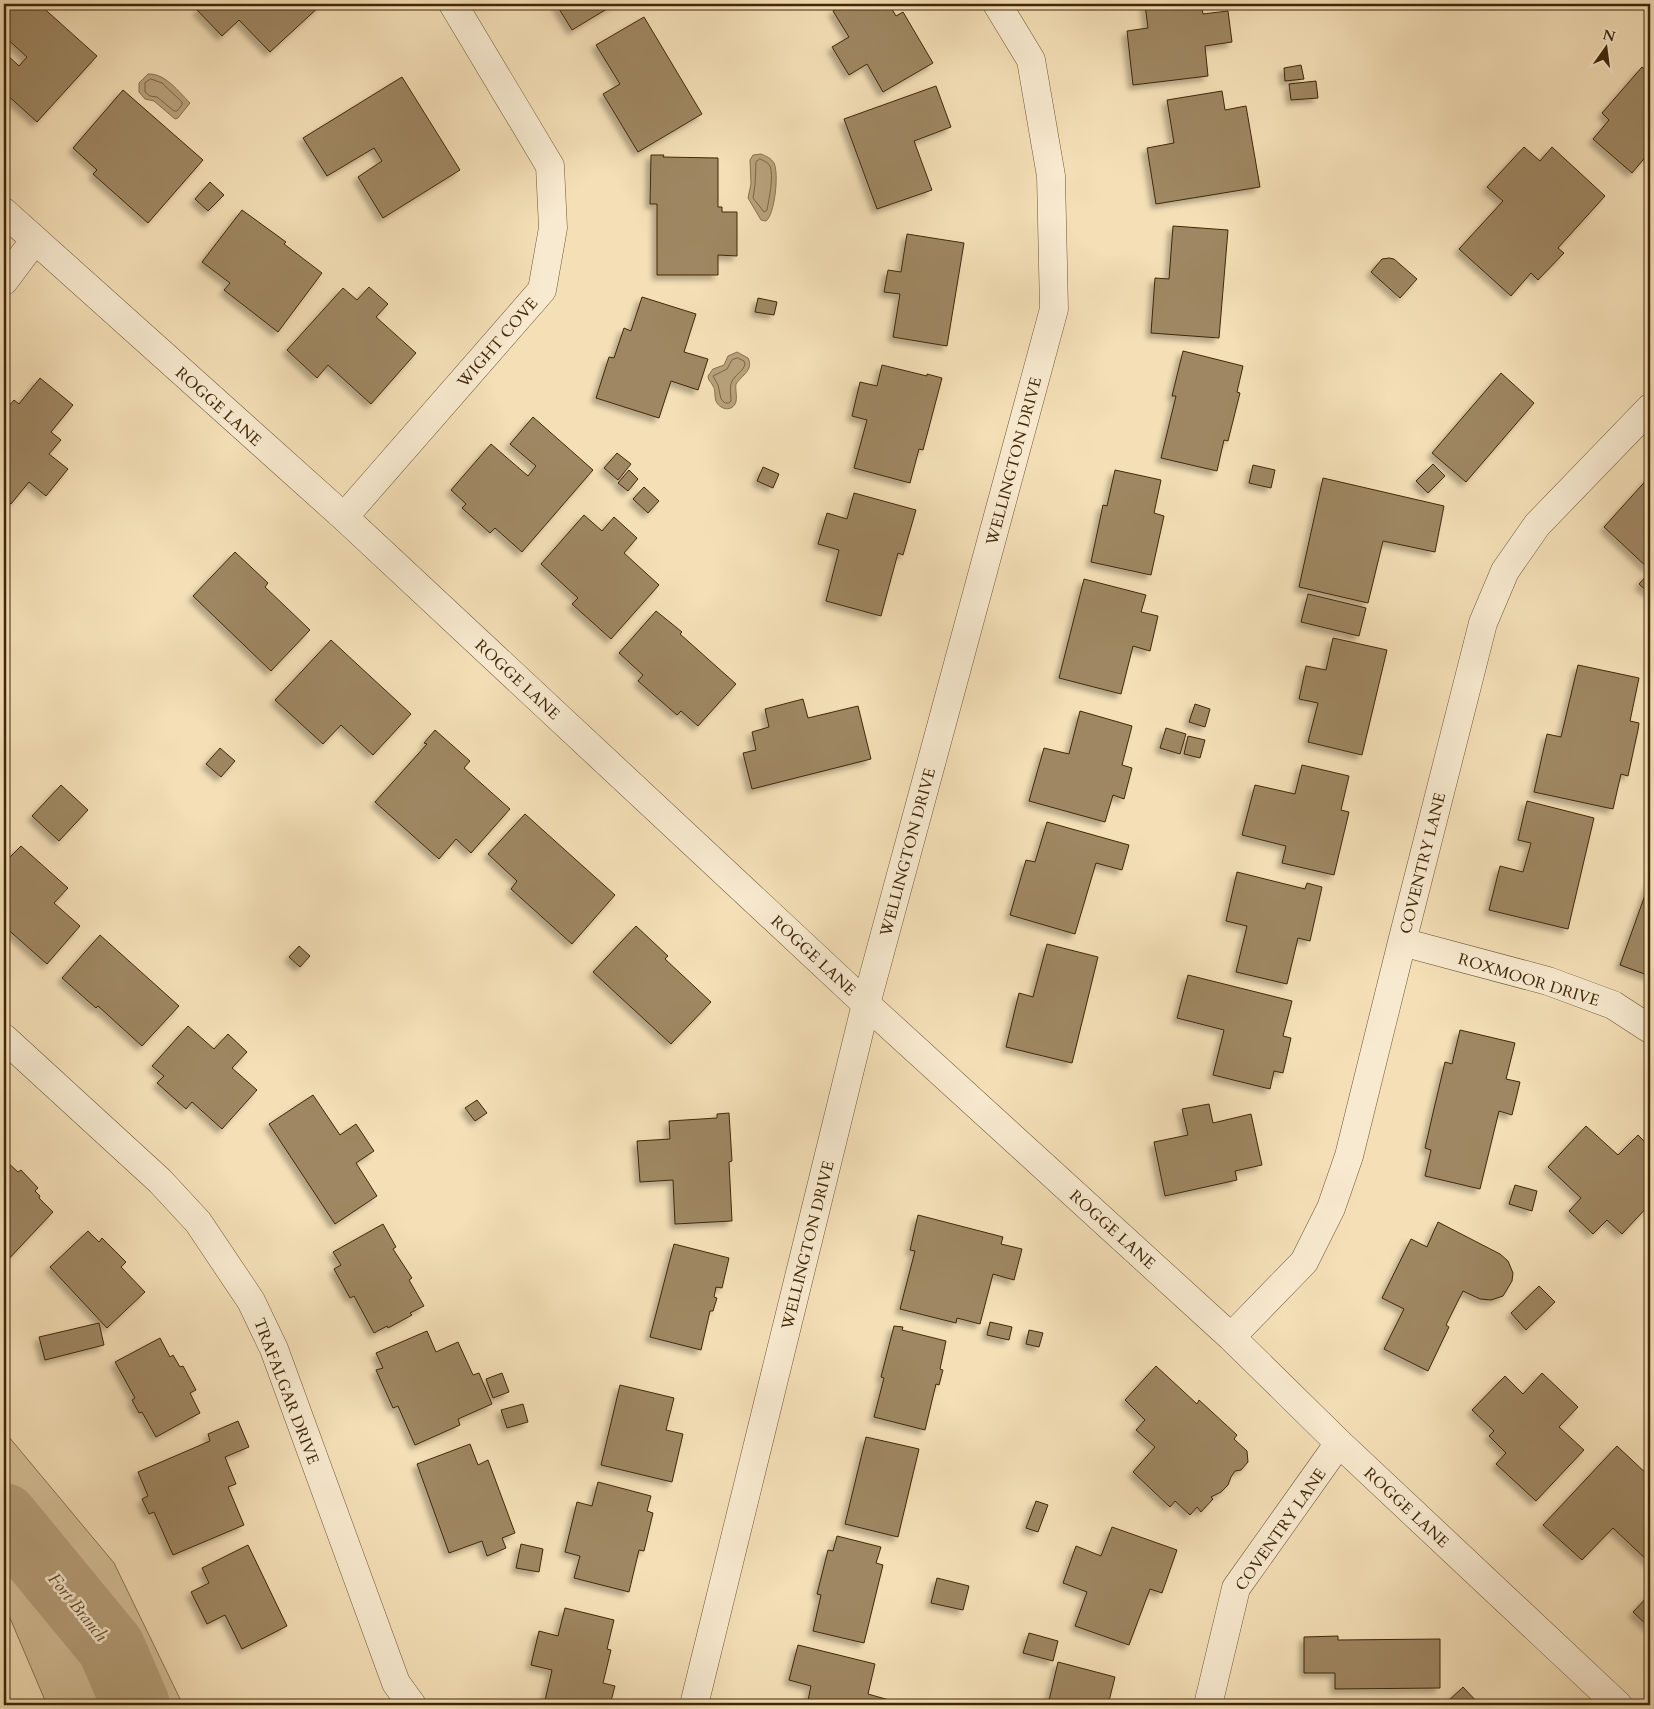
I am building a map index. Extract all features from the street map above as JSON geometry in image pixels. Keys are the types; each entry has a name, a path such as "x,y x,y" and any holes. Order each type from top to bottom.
{"street":[{"name":"WIGHT COVE","path":"344,517 542,290 553,228 550,166 453,4"},
{"name":"WELLINGTON DRIVE","path":"694,1705 866,1004 1054,309 1051,176 1031,60 997,4"},
{"name":"ROGGE LANE","path":"4,212 34,241 344,517 866,1004 1231,1337 1339,1443 1618,1705"},
{"path":"4,282 34,241"},
{"name":"COVENTRY LANE","path":"1231,1337 1304,1262 1331,1208 1349,1156 1483,623 1505,571 1537,525 1650,408"},
{"name":"ROXMOOR DRIVE","path":"1402,942 1548,981 1613,1005 1650,1029"},
{"name":"TRAFALGAR DRIVE","path":"4,1038 160,1181 198,1222 251,1301 274,1349 396,1683 412,1705"},
{"name":"COVENTRY LANE","path":"1208,1705 1236,1588 1339,1443"}],"shaded area":[{"path":"4,1431 114,1563 183,1705 47,1705 4,1604"}],"water":[{"path":"148,74 166,80 190,103 178,118 175,119 154,101 145,99 139,92 139,83"},
{"path":"761,154 773,161 776,175 774,202 766,221 761,220 748,198 751,184 750,160 753,155"},
{"path":"737,352 748,358 750,366 736,384 735,404 728,409 720,406 716,401 714,388 708,376 713,369 724,365 728,356"}],"building":[{"path":"4,4 39,4 97,56 37,122 4,92 4,54 19,66 27,57 4,36"},
{"path":"204,4 322,4 270,52 239,20 222,36 197,10"},
{"path":"556,4 615,4 572,30"},
{"path":"845,4 889,4 896,16 903,12 933,63 883,92 867,64 849,75 832,47 849,37 833,11"},
{"path":"1145,4 1201,4 1203,14 1228,11 1232,42 1205,46 1208,76 1133,85 1127,31 1148,28"},
{"path":"644,17 702,114 638,152 603,94 620,84 596,45"},
{"path":"1301,65 1304,79 1285,81 1284,68"},
{"path":"1642,67 1650,74 1650,156 1648,154 1632,173 1593,139 1609,120 1602,113"},
{"path":"402,77 460,170 383,218 358,177 382,161 374,148 327,176 303,138"},
{"path":"1316,81 1318,98 1291,100 1289,84"},
{"path":"936,86 951,127 914,141 932,190 877,209 844,119"},
{"path":"123,90 203,160 148,223 93,174 97,170 73,148"},
{"path":"1222,91 1225,110 1246,106 1260,187 1156,204 1147,148 1174,143 1167,100"},
{"path":"1524,147 1540,161 1552,147 1605,196 1558,248 1564,253 1538,280 1531,273 1511,296 1459,249 1503,201 1487,187"},
{"path":"651,155 718,158 718,207 722,207 722,212 737,212 737,256 718,255 718,275 657,275 657,204 650,204"},
{"path":"210,182 224,195 208,211 195,199"},
{"path":"242,210 286,242 284,244 322,273 278,332 224,290 230,283 202,262"},
{"path":"1173,226 1228,230 1219,338 1151,333 1155,278 1169,279"},
{"path":"907,234 964,243 947,346 893,337 900,294 884,292 888,270 901,272"},
{"path":"1382,259 1394,259 1417,279 1400,298 1371,272"},
{"path":"369,287 388,304 376,317 416,353 371,404 328,365 317,378 287,350 343,288 357,300"},
{"path":"642,297 696,314 684,352 708,359 698,390 671,381 659,418 596,398 609,357 614,358 624,328 631,331"},
{"path":"758,298 777,302 774,315 755,312"},
{"path":"1183,351 1243,366 1237,392 1240,393 1228,441 1224,440 1217,471 1161,458 1176,396 1172,396"},
{"path":"882,365 942,378 923,450 919,449 910,483 854,468 867,420 852,416 860,382 877,386"},
{"path":"1501,373 1534,403 1466,482 1432,453"},
{"path":"40,378 73,405 51,432 61,440 49,454 68,469 46,496 29,482 11,504 4,498 4,412 14,400 19,404"},
{"path":"533,417 593,470 522,552 495,528 490,533 462,508 466,504 451,490 491,444 528,476 536,466 510,444"},
{"path":"617,453 631,464 618,480 604,468"},
{"path":"1433,464 1445,476 1428,493 1416,481"},
{"path":"1253,465 1275,470 1271,488 1249,483"},
{"path":"763,467 779,474 773,488 757,481"},
{"path":"629,470 638,479 628,491 618,483"},
{"path":"1115,470 1161,480 1154,513 1164,516 1151,575 1091,562 1103,505 1107,506"},
{"path":"1650,476 1650,570 1604,527"},
{"path":"1323,478 1444,506 1435,552 1383,541 1368,603 1299,587"},
{"path":"644,487 659,501 648,513 633,499"},
{"path":"854,493 916,510 903,555 898,553 881,616 826,601 839,550 818,544 827,513 847,519"},
{"path":"584,515 602,531 614,517 637,538 624,553 659,585 611,639 572,604 578,598 541,564"},
{"path":"235,552 268,583 265,587 310,630 271,671 193,596"},
{"path":"1650,572 1650,594 1639,584"},
{"path":"1084,579 1146,595 1141,612 1158,616 1150,651 1133,646 1121,694 1059,678"},
{"path":"1308,594 1366,608 1359,636 1301,622"},
{"path":"656,611 682,632 680,634 736,684 698,726 681,711 677,715 638,681 643,675 619,653"},
{"path":"1333,638 1387,650 1362,755 1308,742 1318,703 1299,699 1306,666 1326,670"},
{"path":"331,640 411,714 373,755 341,725 323,744 275,700"},
{"path":"1578,665 1639,678 1630,721 1639,723 1638,730 1628,776 1621,774 1613,809 1534,792 1547,734 1561,737"},
{"path":"803,699 808,718 858,706 871,759 752,789 743,753 756,750 752,732 769,727 765,709"},
{"path":"1195,704 1210,709 1205,727 1189,722"},
{"path":"1080,711 1132,726 1122,765 1132,768 1124,799 1113,795 1105,822 1029,801 1044,748 1069,754"},
{"path":"1166,728 1186,734 1180,754 1160,748"},
{"path":"435,730 470,761 464,768 510,809 471,853 456,839 439,859 375,802 427,744 424,743"},
{"path":"1188,736 1205,740 1200,758 1184,754"},
{"path":"220,748 235,761 221,777 206,764"},
{"path":"1302,765 1349,776 1341,810 1349,812 1334,875 1282,863 1286,846 1242,835 1255,785 1295,794"},
{"path":"61,785 88,810 59,841 32,816"},
{"path":"1527,801 1594,818 1568,929 1489,910 1500,866 1523,872 1531,843 1518,840"},
{"path":"525,814 615,895 572,944 511,889 517,881 488,854"},
{"path":"1047,822 1129,845 1122,870 1096,863 1075,934 1010,915 1026,860 1035,862"},
{"path":"21,846 68,888 54,903 80,926 47,964 4,926 4,857 7,860"},
{"path":"1237,872 1305,889 1307,883 1322,887 1310,941 1298,938 1287,984 1236,972 1247,926 1226,921"},
{"path":"1650,881 1650,976 1620,965"},
{"path":"636,926 668,956 665,959 711,1002 671,1044 593,972"},
{"path":"100,935 179,1006 142,1046 98,1006 96,1008 62,978"},
{"path":"1047,944 1098,957 1072,1063 1006,1047 1019,993 1033,997"},
{"path":"299,946 310,956 300,967 289,957"},
{"path":"1188,975 1292,1001 1283,1036 1291,1038 1283,1073 1274,1071 1270,1089 1213,1075 1224,1030 1177,1018"},
{"path":"188,1026 214,1049 228,1034 247,1052 232,1068 257,1090 222,1129 192,1102 186,1109 157,1083 164,1076 152,1066"},
{"path":"1460,1030 1515,1043 1506,1079 1520,1082 1512,1115 1499,1111 1480,1189 1425,1176 1431,1150 1425,1148 1445,1062 1452,1064"},
{"path":"313,1095 340,1135 356,1124 374,1151 356,1163 377,1196 335,1224 269,1124"},
{"path":"477,1100 487,1113 475,1121 465,1108"},
{"path":"1209,1104 1213,1123 1251,1114 1262,1165 1235,1171 1237,1180 1165,1196 1154,1142 1188,1135 1182,1109"},
{"path":"729,1113 732,1161 729,1162 732,1221 675,1224 673,1180 640,1182 637,1141 670,1139 669,1121 717,1118 717,1114"},
{"path":"1586,1126 1618,1155 1638,1135 1650,1147 1650,1204 1622,1234 1607,1220 1593,1234 1569,1211 1581,1198 1548,1167"},
{"path":"4,1159 18,1172 21,1170 38,1188 35,1191 40,1196 39,1198 53,1212 4,1264"},
{"path":"1515,1185 1537,1191 1532,1211 1509,1204"},
{"path":"918,1215 1003,1237 1001,1244 1022,1249 1014,1280 993,1274 980,1324 957,1318 956,1323 900,1309 915,1251 910,1250"},
{"path":"1438,1222 1500,1254 1508,1261 1513,1273 1512,1281 1503,1296 1491,1300 1480,1299 1463,1291 1446,1325 1449,1327 1428,1371 1384,1349 1404,1309 1382,1298 1411,1239 1427,1247"},
{"path":"383,1224 396,1247 393,1249 412,1278 409,1280 424,1306 388,1328 387,1326 374,1333 354,1296 350,1298 334,1269 341,1265 333,1252"},
{"path":"88,1231 99,1242 102,1238 126,1262 121,1267 145,1292 107,1328 50,1267"},
{"path":"674,1244 729,1258 722,1288 716,1287 714,1297 717,1298 713,1311 710,1311 701,1350 650,1337"},
{"path":"1539,1286 1555,1302 1526,1330 1511,1313"},
{"path":"990,1322 1012,1327 1009,1340 987,1335"},
{"path":"99,1323 104,1345 45,1360 39,1337"},
{"path":"894,1326 903,1327 902,1330 946,1341 940,1369 943,1370 939,1385 936,1384 925,1430 874,1417 884,1378 881,1377"},
{"path":"1029,1330 1043,1333 1039,1347 1026,1344"},
{"path":"427,1331 436,1352 458,1342 473,1375 479,1373 492,1404 458,1419 460,1425 415,1445 398,1406 393,1408 376,1370 383,1368 376,1353"},
{"path":"160,1338 170,1357 173,1355 180,1367 183,1366 196,1390 190,1393 200,1413 156,1437 142,1412 139,1413 132,1400 135,1398 115,1362"},
{"path":"1156,1366 1197,1404 1199,1400 1237,1435 1234,1439 1247,1451 1248,1462 1241,1470 1235,1471 1228,1485 1221,1492 1211,1497 1213,1499 1201,1512 1197,1507 1190,1515 1175,1501 1170,1507 1133,1472 1155,1447 1136,1430 1145,1420 1125,1400"},
{"path":"502,1373 509,1392 493,1398 486,1379"},
{"path":"1542,1373 1578,1407 1559,1427 1584,1450 1536,1501 1496,1464 1506,1453 1489,1436 1494,1431 1472,1410 1505,1376 1523,1394"},
{"path":"620,1385 674,1398 666,1430 683,1434 672,1482 601,1465"},
{"path":"523,1404 528,1422 507,1428 501,1410"},
{"path":"238,1421 249,1447 225,1457 236,1484 228,1487 244,1525 173,1555 154,1512 149,1514 142,1499 148,1496 138,1472 210,1441 208,1434"},
{"path":"866,1437 919,1449 898,1537 845,1524"},
{"path":"470,1444 478,1465 488,1460 515,1533 502,1538 506,1548 487,1556 482,1541 449,1553 417,1464"},
{"path":"1617,1446 1650,1477 1650,1563 1613,1528 1582,1560 1543,1525"},
{"path":"598,1482 651,1496 647,1511 653,1513 644,1551 639,1550 629,1592 574,1578 580,1556 565,1552 577,1502 592,1506"},
{"path":"1036,1501 1048,1505 1038,1532 1026,1528"},
{"path":"1112,1527 1177,1550 1162,1593 1150,1589 1129,1645 1075,1626 1087,1592 1063,1583 1076,1546 1101,1556"},
{"path":"837,1536 881,1547 876,1563 883,1565 864,1643 813,1631 821,1595 817,1594 828,1550 833,1551"},
{"path":"521,1544 543,1549 539,1572 516,1568"},
{"path":"248,1545 287,1626 242,1649 225,1615 207,1624 191,1592 209,1583 202,1568"},
{"path":"937,1578 969,1586 963,1610 931,1603"},
{"path":"1650,1594 1650,1628 1633,1612"},
{"path":"565,1608 614,1620 607,1649 611,1650 603,1683 615,1686 610,1705 544,1705 552,1670 531,1665 539,1631 558,1636"},
{"path":"1029,1633 1058,1641 1053,1661 1023,1653"},
{"path":"1338,1636 1338,1640 1440,1639 1440,1688 1335,1689 1335,1673 1304,1673 1304,1637"},
{"path":"798,1645 875,1664 868,1694 889,1700 888,1705 807,1705 811,1686 789,1680"},
{"path":"1058,1662 1115,1677 1108,1705 1048,1705"},
{"path":"1463,1687 1480,1705 1444,1705"},
{"path":"1023,1700 1043,1705 1022,1705"}],"waterway":[{"name":"Fort Branch","path":"4,1517 111,1647 136,1705"}]}
